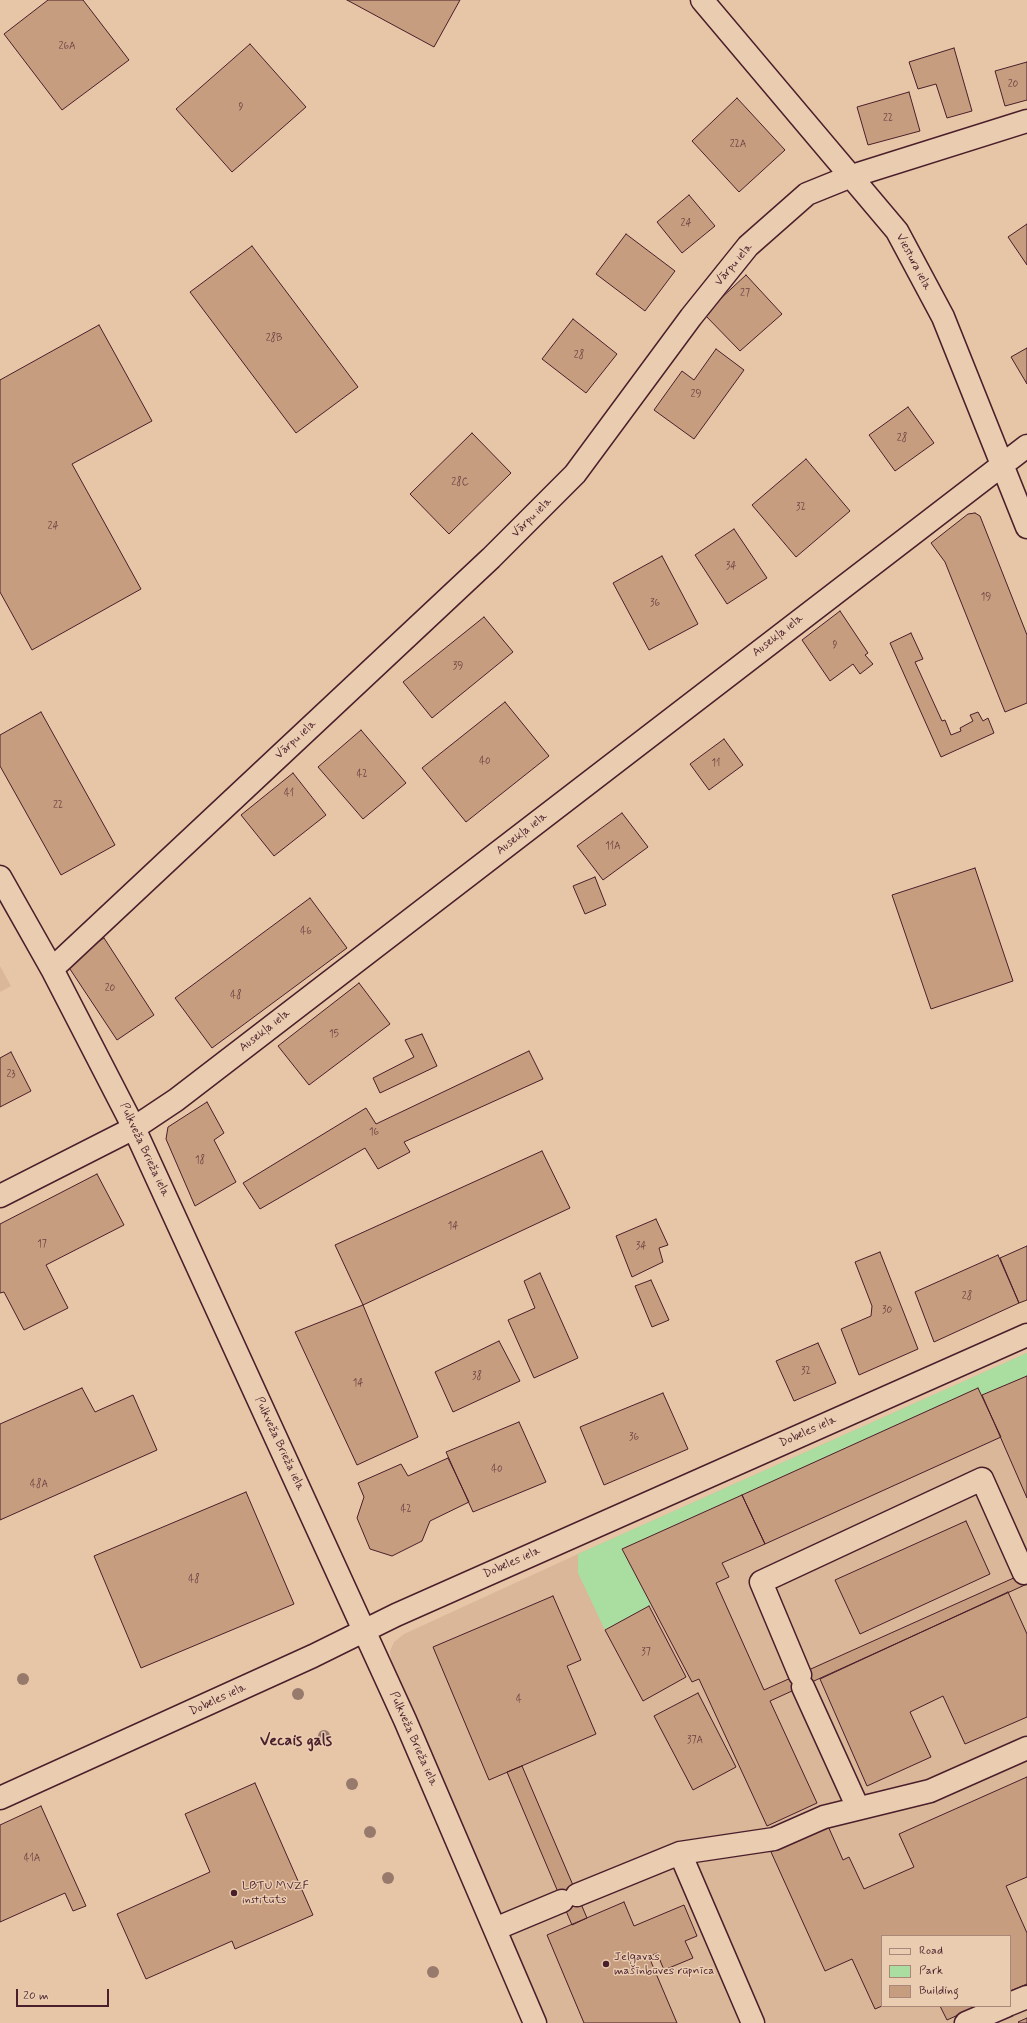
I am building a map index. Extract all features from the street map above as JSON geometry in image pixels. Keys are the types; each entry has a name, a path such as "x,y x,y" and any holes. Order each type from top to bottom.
{"street":[{"name":"Viestura iela","path":"702,0 849,177 897,231 942,317 1027,528"},
{"name":"Vārpu iela","path":"52,968 485,564 575,474 691,317 748,246 807,194 849,177 1027,121"},
{"name":"Ausekļa iela","path":"0,1196 134,1128 183,1095 1027,446"},
{"name":"Pulkveža Brieža iela","path":"0,877 52,968 134,1128 408,1727 535,2023"},
{"name":"Dobeles iela","path":"0,1798 365,1632 396,1615 1027,1335"},
{"path":"858,1808 801,1680 761,1582 982,1479 1024,1573"},
{"path":"495,1930 680,1853 774,1840 824,1817 930,1791 1027,1748"},
{"path":"680,1853 753,2023"},
{"path":"1011,2004 1027,1997"},
{"path":"966,2023 1004,2007"}],"shaded area":[{"path":"0,966 11,986 0,992"},
{"path":"1027,1353 1027,2023 543,2023 392,1668 390,1651 394,1642 404,1634 578,1554"}],"green space":[{"path":"1027,1353 1027,1376 982,1395 978,1388 623,1549 652,1605 605,1630 578,1573 578,1554"}],"building":[{"path":"48,0 83,0 129,60 62,110 4,34"},
{"path":"347,0 460,0 434,47"},
{"path":"250,44 306,107 232,172 176,109"},
{"path":"954,48 972,111 947,118 936,84 918,89 909,62"},
{"path":"1027,62 1027,100 1005,106 995,71"},
{"path":"909,92 920,131 868,145 857,107"},
{"path":"737,98 785,150 739,192 692,141"},
{"path":"689,195 715,226 682,253 657,222"},
{"path":"1027,224 1027,265 1008,237"},
{"path":"626,234 675,271 645,311 596,274"},
{"path":"252,246 358,387 296,433 190,292"},
{"path":"746,275 782,314 740,351 704,314"},
{"path":"573,319 617,354 586,393 542,359"},
{"path":"99,325 152,421 72,464 141,589 32,650 0,592 0,380"},
{"path":"1027,348 1027,384 1011,357"},
{"path":"716,349 744,370 694,439 654,410 682,371 694,380"},
{"path":"908,407 934,443 895,471 869,435"},
{"path":"472,433 511,473 449,534 410,494"},
{"path":"806,459 850,511 796,557 752,505"},
{"path":"975,513 980,516 1027,635 1027,703 1005,712 945,562 931,543 968,514"},
{"path":"734,529 767,578 727,604 695,555"},
{"path":"662,556 698,624 649,650 613,583"},
{"path":"840,611 868,653 865,655 873,664 860,674 853,664 830,681 802,640"},
{"path":"484,617 513,652 432,718 403,682"},
{"path":"911,633 923,659 915,662 942,721 945,720 951,735 961,731 960,728 973,721 970,715 978,712 983,721 988,718 994,733 941,757 890,643"},
{"path":"505,702 549,756 466,822 422,768"},
{"path":"41,712 115,845 61,875 0,766 0,735"},
{"path":"361,730 406,783 363,819 318,767"},
{"path":"724,739 743,765 709,790 690,764"},
{"path":"293,773 326,815 274,856 241,815"},
{"path":"622,813 648,847 603,880 577,846"},
{"path":"975,868 1013,981 931,1009 892,895"},
{"path":"595,877 606,905 585,914 573,886"},
{"path":"310,898 347,948 212,1048 175,998"},
{"path":"104,938 154,1015 117,1040 66,963"},
{"path":"359,983 390,1024 309,1085 278,1046"},
{"path":"422,1034 437,1066 380,1093 373,1078 414,1057 405,1040"},
{"path":"529,1051 543,1079 404,1142 410,1152 378,1169 365,1148 260,1209 243,1183 366,1108 376,1124"},
{"path":"11,1052 31,1091 0,1107 0,1058"},
{"path":"207,1102 224,1133 214,1140 236,1182 195,1206 166,1139 168,1127"},
{"path":"542,1151 570,1208 363,1305 335,1245"},
{"path":"97,1174 124,1225 46,1265 68,1308 24,1330 4,1292 0,1293 0,1224"},
{"path":"656,1219 668,1245 659,1248 663,1262 632,1277 616,1236"},
{"path":"1027,1246 1027,1300 1019,1303 1000,1258"},
{"path":"880,1252 918,1349 859,1375 841,1329 871,1316 872,1306 855,1262"},
{"path":"998,1255 1019,1303 934,1342 915,1292"},
{"path":"540,1273 578,1358 534,1378 508,1320 535,1308 524,1281"},
{"path":"651,1280 669,1320 652,1327 635,1286"},
{"path":"363,1305 418,1437 357,1465 295,1332"},
{"path":"499,1341 520,1381 453,1412 435,1372"},
{"path":"818,1343 836,1383 794,1401 776,1361"},
{"path":"1027,1376 1027,1498 982,1395"},
{"path":"82,1388 95,1412 133,1395 157,1450 0,1520 0,1424"},
{"path":"978,1388 1001,1437 765,1544 742,1495"},
{"path":"663,1393 688,1449 604,1485 580,1427"},
{"path":"519,1422 546,1482 473,1512 446,1452"},
{"path":"448,1458 469,1502 430,1521 422,1541 392,1556 370,1549 357,1518 364,1497 358,1483 401,1464 408,1476"},
{"path":"246,1492 294,1604 141,1668 94,1556"},
{"path":"742,1495 765,1544 722,1563 729,1577 716,1583 764,1690 1027,1572 1027,1584 770,1701 817,1803 767,1826 699,1679 692,1682 622,1549"},
{"path":"966,1521 990,1574 860,1634 835,1580"},
{"path":"1008,1592 1027,1634 1027,1717 965,1744 943,1696 910,1712 931,1757 867,1786 820,1679"},
{"path":"553,1596 581,1660 567,1666 596,1734 489,1780 433,1647"},
{"path":"649,1606 686,1677 643,1701 605,1630"},
{"path":"698,1693 736,1767 693,1790 654,1716"},
{"path":"522,1766 587,1918 572,1925 507,1772"},
{"path":"1027,1777 1027,1877 1006,1886 1027,1933 1027,1984 1011,1991 1011,1935 881,1935 881,2006 875,2009 852,1959 825,1971 771,1852 828,1826 843,1860 849,1857 864,1889 914,1867 899,1834"},
{"name":"LBTU MVZF institūts","path":"255,1783 313,1915 235,1949 232,1941 146,1979 117,1914 210,1872 185,1814"},
{"path":"41,1806 86,1906 73,1911 65,1893 0,1922 0,1825"},
{"name":"Jelgavas mašīnbūves rūpnīca","path":"624,1902 634,1926 684,1905 697,1936 685,1941 693,1958 664,1970 657,1953 649,1957 677,2023 584,2023 547,1935"},
{"path":"940,2007 976,2007 947,2020"},
{"path":"1027,2018 1027,2023 1018,2022"}],"place":[{"name":"LBTU MVZF institūts","path":"234,1893"},
{"name":"Jelgavas mašīnbūves rūpnīca","path":"606,1964"}],"district":[{"name":"Vecais gals","path":"296,1742"}]}
